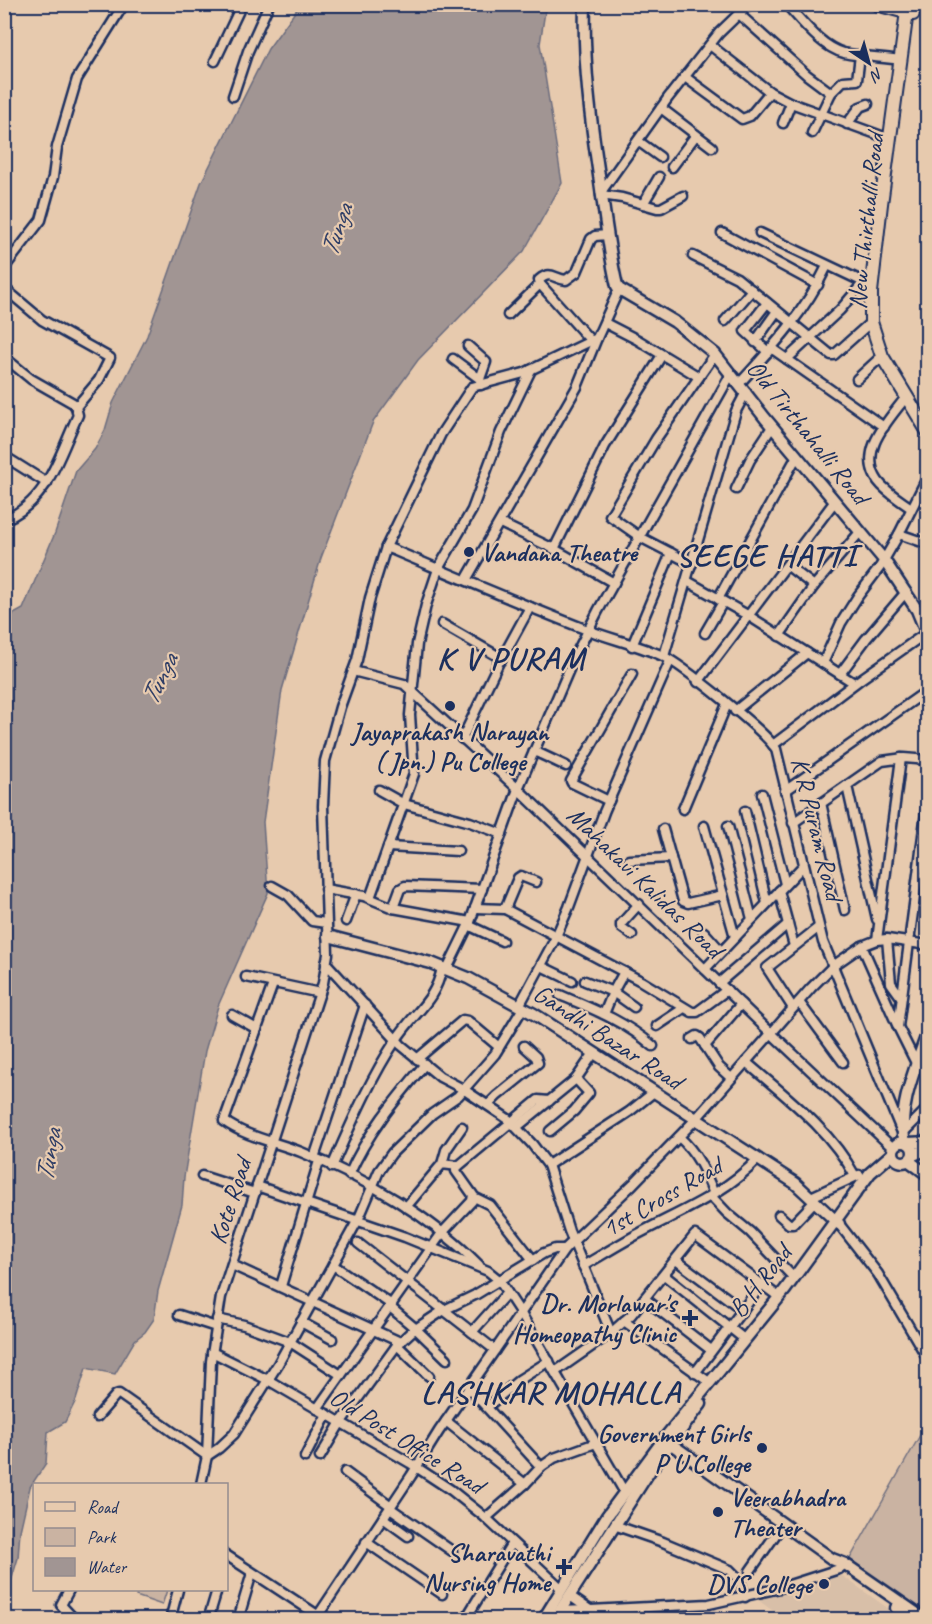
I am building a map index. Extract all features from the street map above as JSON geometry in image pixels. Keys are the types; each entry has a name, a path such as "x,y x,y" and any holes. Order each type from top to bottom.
{"highway":[{"path":"876,4 891,8 911,8 905,28 890,139 872,281 871,322 882,356 927,432"},
{"path":"891,8 903,22 905,28"},
{"name":"New Thirthalli Road","path":"911,8 872,281 881,339 927,421"}],"main road":[{"path":"585,4 584,36 590,116 611,260 619,289"},
{"name":"Old Tirthahalli Road","path":"619,289 675,322 715,354 772,427 884,560 917,610 927,635"},
{"name":"Gandhi Bazar Road","path":"328,936 445,968 521,1007 795,1183 837,1222"},
{"path":"557,1615 566,1593 607,1516 789,1293 837,1222 894,1154 904,1137 906,1105 921,1060 927,1031"},
{"path":"904,1137 927,1142"},
{"path":"904,1137 913,1148 912,1158 927,1175"},
{"path":"894,1154 902,1162 927,1149"},
{"name":"B H Road","path":"667,1441 709,1382 837,1222 870,1173 894,1154"},
{"path":"912,1158 927,1166"},
{"path":"667,1441 842,1566 926,1620"},
{"path":"543,1620 566,1593 614,1525 667,1441"},
{"path":"842,1566 913,1620"}],"street":[{"path":"4,268 41,220 53,177 57,147 77,79 124,4"},
{"path":"215,61 242,4"},
{"path":"233,96 248,51 269,4"},
{"path":"682,196 661,208 601,194 685,77 710,45 749,4"},
{"path":"786,4 813,33 832,48 844,53 901,60"},
{"path":"739,14 807,75 831,93"},
{"path":"710,45 770,92 791,103 890,139"},
{"path":"812,133 831,93 843,81 857,80 860,55"},
{"path":"685,77 742,118 750,116 770,92"},
{"path":"783,123 791,103"},
{"path":"847,124 860,107 868,104"},
{"path":"661,108 712,147"},
{"path":"672,166 696,135"},
{"path":"638,141 660,157"},
{"path":"643,204 659,177"},
{"path":"722,233 818,285"},
{"path":"760,233 827,266 872,281 787,360"},
{"path":"508,315 540,284 539,280 547,274 561,280 571,278 591,238 607,235"},
{"path":"693,256 731,274 831,355 834,355 871,322"},
{"path":"97,1418 116,1395 121,1395 207,1456 219,1448 234,1434 302,1322 358,1220 379,1171 392,1153 432,1114 458,1096 495,1054 521,1007 569,907 587,855 667,659 742,388 792,324 818,285 827,266"},
{"path":"540,284 594,340"},
{"path":"4,288 42,320 111,358 99,380 76,406"},
{"path":"466,580 577,387 594,340 605,323 619,289"},
{"path":"725,321 752,290"},
{"path":"767,303 745,329 746,333 755,342 787,360 884,427"},
{"path":"755,342 777,311"},
{"path":"605,323 699,377"},
{"path":"481,382 531,370 594,340"},
{"path":"468,346 486,362 481,382"},
{"path":"692,564 640,537 611,519 610,514 656,440 715,354"},
{"path":"554,549 605,446 662,355"},
{"path":"857,379 882,356"},
{"path":"4,520 24,509 38,497 47,483 78,415 76,406 31,378 5,358"},
{"path":"453,360 481,382"},
{"path":"370,898 414,774 410,716 417,644 426,605 438,569 472,510 501,432 531,370"},
{"path":"332,1167 358,1109 395,1040 432,997 469,924 518,789 574,658 731,374"},
{"name":"Kote Road","path":"201,1483 207,1456 212,1352 221,1297 320,993 326,963 328,936 322,806 325,761 353,671 370,598 386,547 441,434 472,387 481,382"},
{"path":"906,398 884,427 871,451 874,474 879,483 911,508"},
{"path":"736,489 750,460 772,427"},
{"path":"4,456 47,483"},
{"path":"705,633 797,456"},
{"path":"823,663 842,623 899,534 927,476"},
{"path":"698,682 834,501"},
{"path":"500,523 554,549 614,583"},
{"path":"779,636 814,586 860,532"},
{"path":"899,534 927,544"},
{"name":"K R Puram Road","path":"386,547 588,631 667,659 769,739 773,745 819,927 832,966 904,1137"},
{"path":"632,646 671,553"},
{"path":"787,565 814,586"},
{"path":"687,581 749,616 854,683"},
{"path":"840,674 906,592"},
{"path":"462,739 530,607"},
{"path":"442,624 500,656 501,660"},
{"path":"773,745 854,683 927,635"},
{"path":"735,711 807,653"},
{"name":"Mahakavi Kalidas Road","path":"353,671 404,684 639,904 894,1154"},
{"path":"609,801 571,781 632,674"},
{"path":"785,791 927,690"},
{"path":"683,809 727,704"},
{"path":"534,752 566,766"},
{"path":"793,823 882,761 901,758 927,760"},
{"path":"877,940 901,758"},
{"path":"847,786 878,926"},
{"path":"379,790 404,804 470,822 502,834"},
{"path":"762,794 785,884"},
{"path":"898,1027 927,797"},
{"path":"821,803 845,910"},
{"path":"745,811 767,903"},
{"path":"704,826 735,937"},
{"path":"728,826 752,919"},
{"path":"663,829 683,901 685,903 723,895"},
{"path":"388,847 458,851"},
{"path":"629,860 671,858"},
{"path":"705,969 803,866"},
{"path":"505,909 518,878 521,876 536,882"},
{"path":"272,886 288,896 312,921 326,923"},
{"path":"393,908 400,888 405,886 482,889"},
{"path":"325,889 356,894 393,908 469,924 502,941"},
{"path":"779,891 794,946"},
{"path":"346,921 356,894"},
{"path":"632,935 621,927 621,924 639,904"},
{"path":"475,908 505,909 624,972 692,1012 697,1012 727,990"},
{"path":"719,983 788,924"},
{"path":"819,927 767,969 843,1062"},
{"path":"704,932 721,951"},
{"path":"887,939 891,983 902,997"},
{"path":"228,1558 320,1618 366,1542 446,1420 520,1312 573,1241 679,1137 832,966 862,946 877,940 887,939 927,945"},
{"path":"862,946 898,1027 921,1060"},
{"path":"326,963 395,1040 440,1077 463,1089 514,1124 532,1144 548,1165 573,1241 611,1333"},
{"path":"541,966 572,981"},
{"path":"604,1014 624,972"},
{"path":"246,977 320,993"},
{"path":"585,981 613,992 634,1007"},
{"path":"273,984 224,1121 373,1187 442,1233 498,1280 520,1312 625,1493"},
{"path":"560,995 633,1029 653,1046"},
{"path":"705,1046 741,1004"},
{"path":"281,1286 306,1203 316,1160 365,1005"},
{"path":"657,1026 684,1008"},
{"path":"232,1015 257,1029"},
{"path":"349,1175 361,1148 421,1062 463,1020 468,1021 499,1047"},
{"path":"692,1039 698,1036 719,1067 731,1078"},
{"path":"488,1106 496,1096 538,1063 536,1057 524,1046"},
{"path":"533,1260 490,1205 474,1197 456,1171 458,1166 514,1124 538,1100 549,1101 576,1079 594,1053"},
{"path":"746,1062 836,1144 855,1176"},
{"path":"550,1131 574,1111 589,1093 576,1079"},
{"path":"548,1165 629,1112 654,1092"},
{"path":"904,1137 927,1108"},
{"path":"406,1207 442,1164 446,1150 462,1127"},
{"path":"679,1137 699,1159 712,1195 793,1277"},
{"name":"1st Cross Road","path":"583,1266 712,1195 745,1173 758,1159"},
{"path":"442,1164 458,1166"},
{"path":"778,1215 789,1224 793,1224 813,1199 855,1176 870,1173"},
{"path":"202,1176 306,1203 358,1220 432,1247 483,1269"},
{"path":"317,1409 442,1233 474,1197"},
{"path":"837,1222 878,1274 927,1359"},
{"path":"555,1372 624,1322 695,1235 779,1297"},
{"path":"358,1243 495,1350"},
{"path":"320,1457 341,1422 399,1344 416,1329 444,1310 476,1295 533,1260 555,1249 566,1249"},
{"path":"676,1260 743,1310"},
{"path":"231,1265 375,1329 399,1344 429,1376"},
{"path":"333,1265 391,1306 447,1359"},
{"path":"664,1275 744,1339"},
{"path":"695,1373 762,1284"},
{"path":"472,1332 507,1293"},
{"path":"645,1299 711,1350"},
{"path":"179,1315 217,1323 244,1325 290,1342 341,1375"},
{"path":"302,1322 332,1339"},
{"path":"624,1322 709,1382"},
{"name":"Old Post Office Road","path":"212,1352 268,1380 341,1422 451,1490 486,1518 566,1593 590,1610"},
{"path":"487,1407 519,1380 549,1361"},
{"path":"469,1388 541,1467"},
{"path":"305,1458 327,1414"},
{"path":"446,1420 525,1484"},
{"path":"486,1518 541,1467 554,1458 596,1443"},
{"path":"345,1472 452,1551"},
{"path":"383,1518 408,1536"},
{"path":"750,1570 783,1524"},
{"path":"614,1525 663,1542 730,1570 739,1579 745,1597"},
{"path":"366,1542 442,1594"},
{"path":"465,1620 512,1543"},
{"path":"557,1615 590,1610 709,1604 780,1588 842,1566"},
{"path":"238,1620 252,1573"},
{"path":"68,1591 61,1605 75,1620"},
{"path":"171,1620 178,1591"},
{"path":"208,1620 218,1591"}],"shaded area":[{"name":"DVS College","path":"834,1570 903,1619 784,1619 754,1597"}],"green space":[{"path":"927,1423 927,1619 847,1564"},
{"path":"138,1591 167,1591 162,1605 136,1596"}],"water":[{"name":"Tunga","path":"300,5 546,5 540,44 562,183 524,251 418,360 373,422 321,558 282,690 263,822 268,893 218,1006 205,1051 184,1177 182,1205 158,1291 154,1319 145,1332 135,1340 115,1374 86,1368 76,1400 65,1422 48,1432 46,1463 30,1487 20,1531 18,1558 5,1601 5,619 23,609 55,533 76,471 95,449 105,430 113,403 147,336 201,183 268,49"}],"place":[{"name":"Vandana Theatre","path":"469,552"},
{"name":"Jayaprakash Narayan ( Jpn.) Pu College","path":"450,706"},
{"name":"Dr. Morlawar's Homeopathy Clinic","path":"690,1318"},
{"name":"Government Girls P U College","path":"762,1448"},
{"name":"Veerabhadra Theater","path":"718,1512"},
{"name":"Sharavathi Nursing Home","path":"564,1567"},
{"name":"DVS College","path":"824,1584"}],"district":[{"name":"SEEGE HATTI","path":"767,555"},
{"name":"K V PURAM","path":"511,658"},
{"name":"LASHKAR MOHALLA","path":"551,1392"}]}
